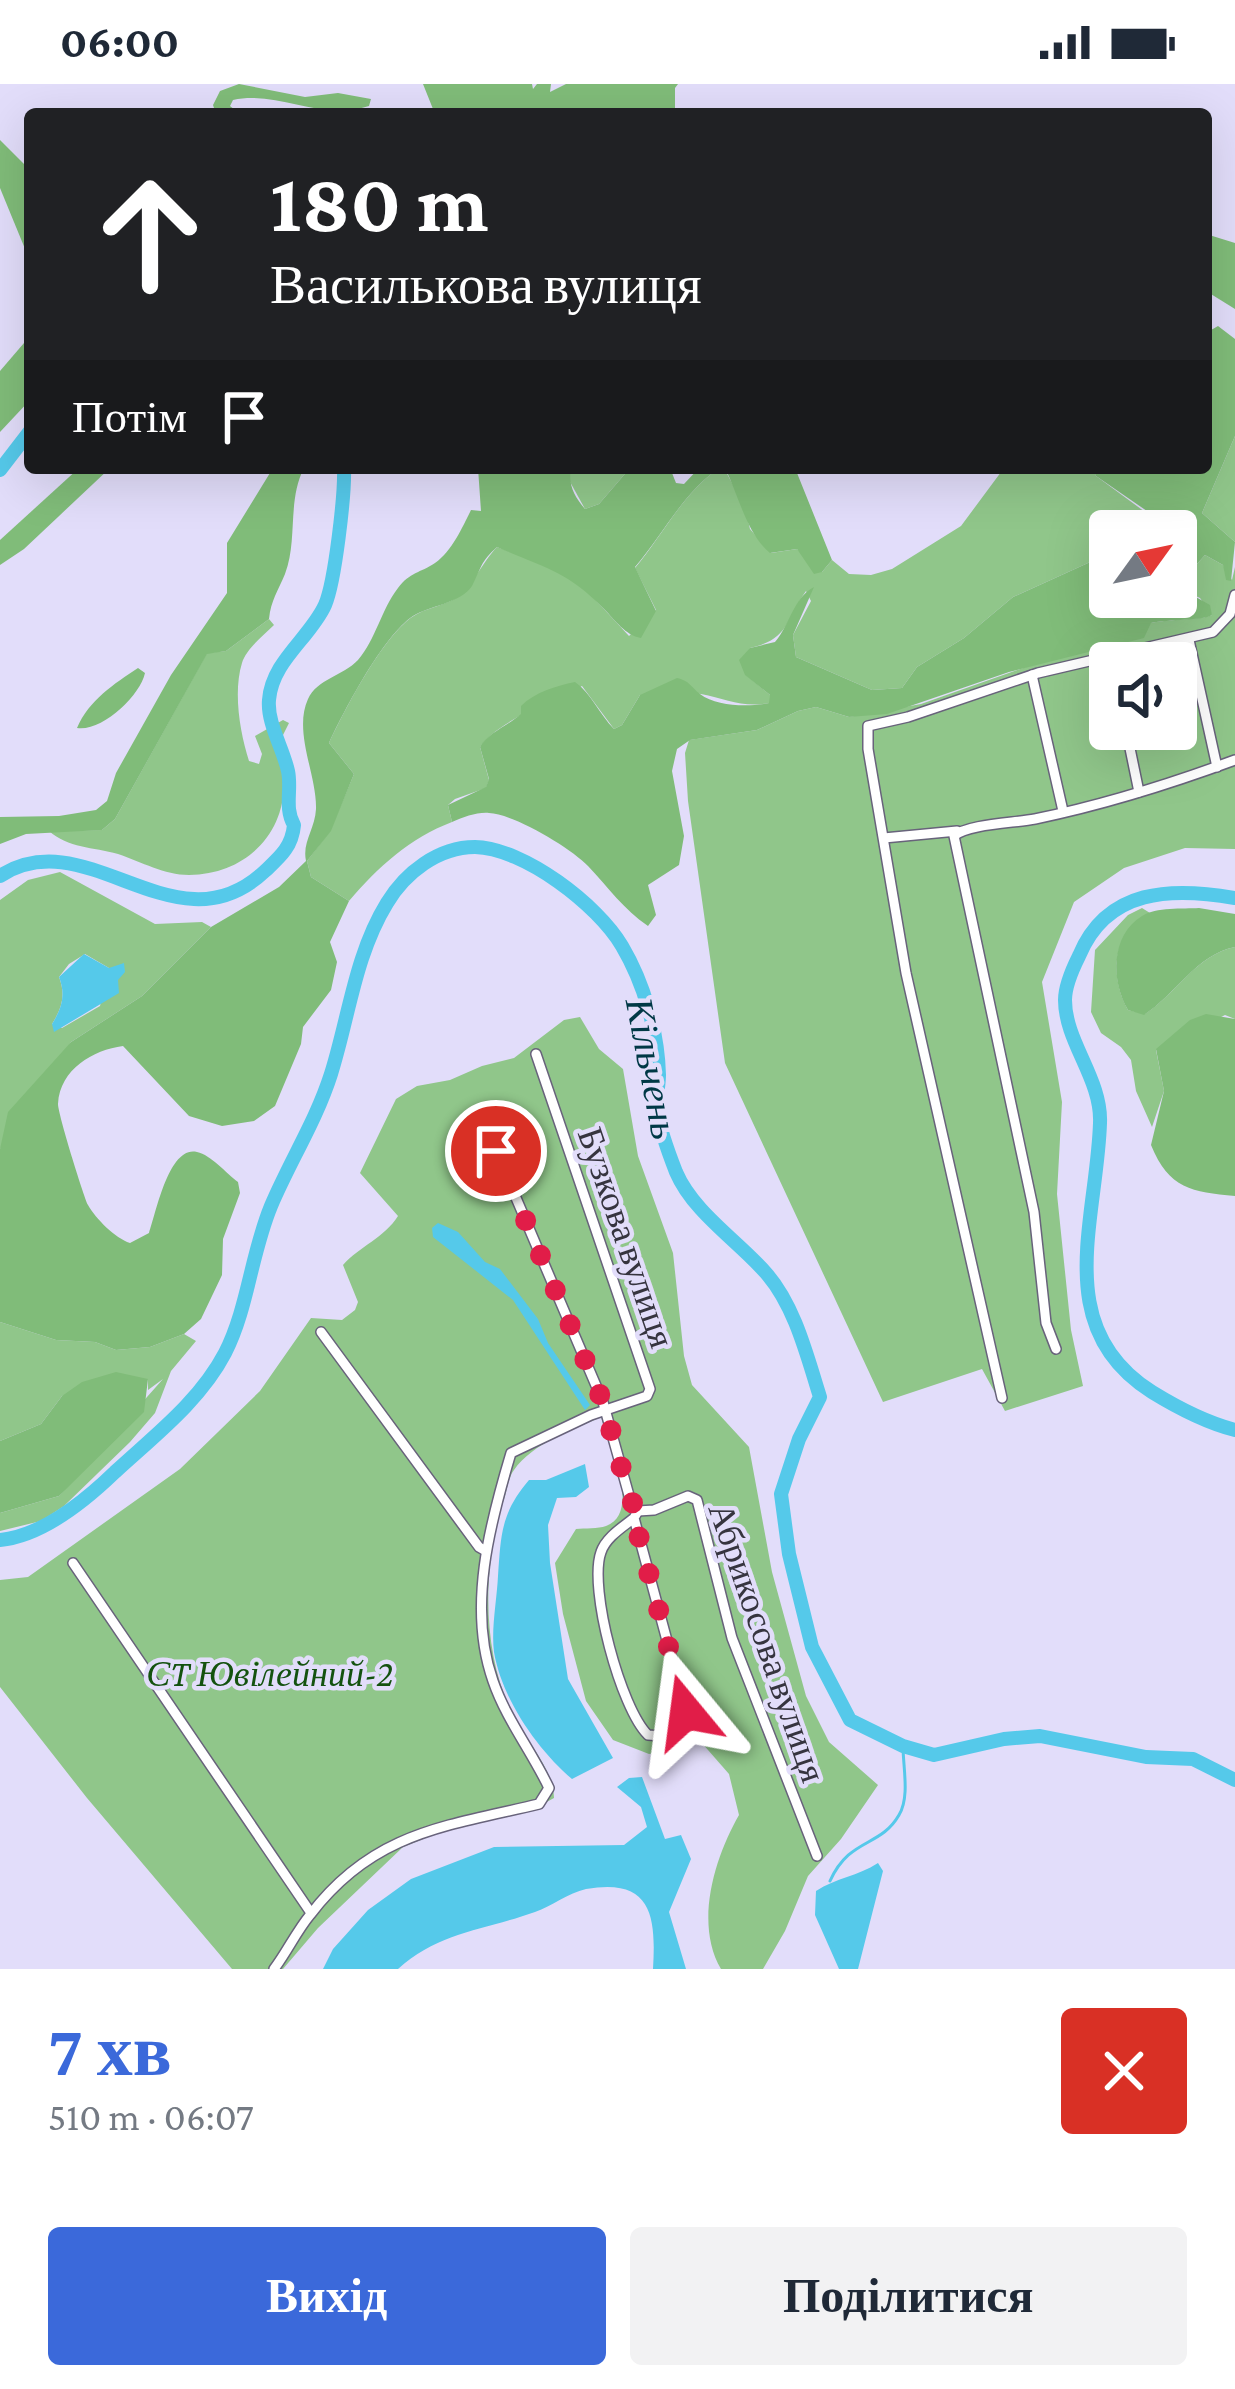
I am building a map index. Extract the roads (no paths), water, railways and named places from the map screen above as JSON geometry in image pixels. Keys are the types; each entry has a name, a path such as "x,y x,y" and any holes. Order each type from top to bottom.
{"street":[{"path":"1166,642 1213,632 1226,620 1235,595"},
{"path":"1189,640 1217,767"},
{"path":"1002,1398 906,973 868,726 1032,675 1089,663"},
{"path":"1032,675 1063,811"},
{"path":"1130,750 1139,792"},
{"path":"884,838 957,831 1063,811 1235,760"},
{"path":"957,831 955,846 1034,1212 1046,1323 1056,1349"},
{"name":"Бузкова вулиця","path":"536,1054 650,1388 646,1396 605,1411"},
{"path":"479,1111 605,1411 636,1514 686,1712 682,1725 652,1736 637,1722 612,1653 596,1588 602,1547 636,1514"},
{"path":"321,1332 432,1487 478,1547 486,1550"},
{"path":"274,1969 311,1912 332,1890 401,1838 434,1826 538,1804 545,1797 548,1789 543,1776 491,1678 484,1638 486,1550 511,1453 605,1411"},
{"name":"Абрикосова вулиця","path":"636,1514 688,1496 697,1499 733,1638 817,1856"},
{"path":"73,1563 311,1912"}],"water":[{"path":"84,954 109,968 124,963 119,993 54,1032 52,1024 62,996 59,977"},
{"path":"438,1223 458,1232 485,1262 500,1269 538,1319 548,1343 590,1405 585,1410 513,1300 433,1237 432,1228"},
{"path":"585,1464 589,1487 576,1497 557,1498 548,1525 550,1563 568,1679 613,1758 572,1779 534,1738 513,1705 498,1670 493,1634 502,1536 513,1503 529,1480 546,1480"},
{"path":"642,1777 665,1839 681,1835 691,1859 669,1912 686,1969 653,1969 653,1933 646,1905 625,1889 608,1887 579,1891 535,1912 446,1939 398,1969 323,1969 333,1949 368,1910 411,1879 494,1847 624,1845 647,1827 641,1807 617,1787 629,1778"},
{"path":"878,1863 883,1871 858,1969 839,1969 815,1915 816,1891"}],"waterway":[{"name":"Кільчень","path":"0,470 24,439"},
{"name":"Кільчень","path":"0,876 33,863 66,863 165,894 198,899 232,893 280,856 294,825 288,771 269,700 277,673 329,594 344,474"},
{"name":"Кільчень","path":"0,1540 31,1532 77,1505 203,1387 225,1353 271,1206 325,1091 376,923 394,892 424,864 461,848 494,850 558,882 596,913 622,946 653,1025 659,1075 657,1111 676,1172 705,1213 776,1286 799,1332 820,1397 799,1439 781,1494 789,1554 812,1647 850,1720 903,1746 934,1755 1040,1736 1146,1757 1193,1759 1235,1780"},
{"name":"Кільчень","path":"1235,898 1165,894 1124,905 1091,934 1072,972 1065,1000 1071,1031 1099,1107 1087,1270 1100,1337 1120,1366 1152,1392 1235,1430"},
{"path":"830,1881 847,1857 883,1833 899,1815 905,1791 903,1746"}],"park label":[{"name":"СT Ювілейний-2","path":"270,1673"}]}
